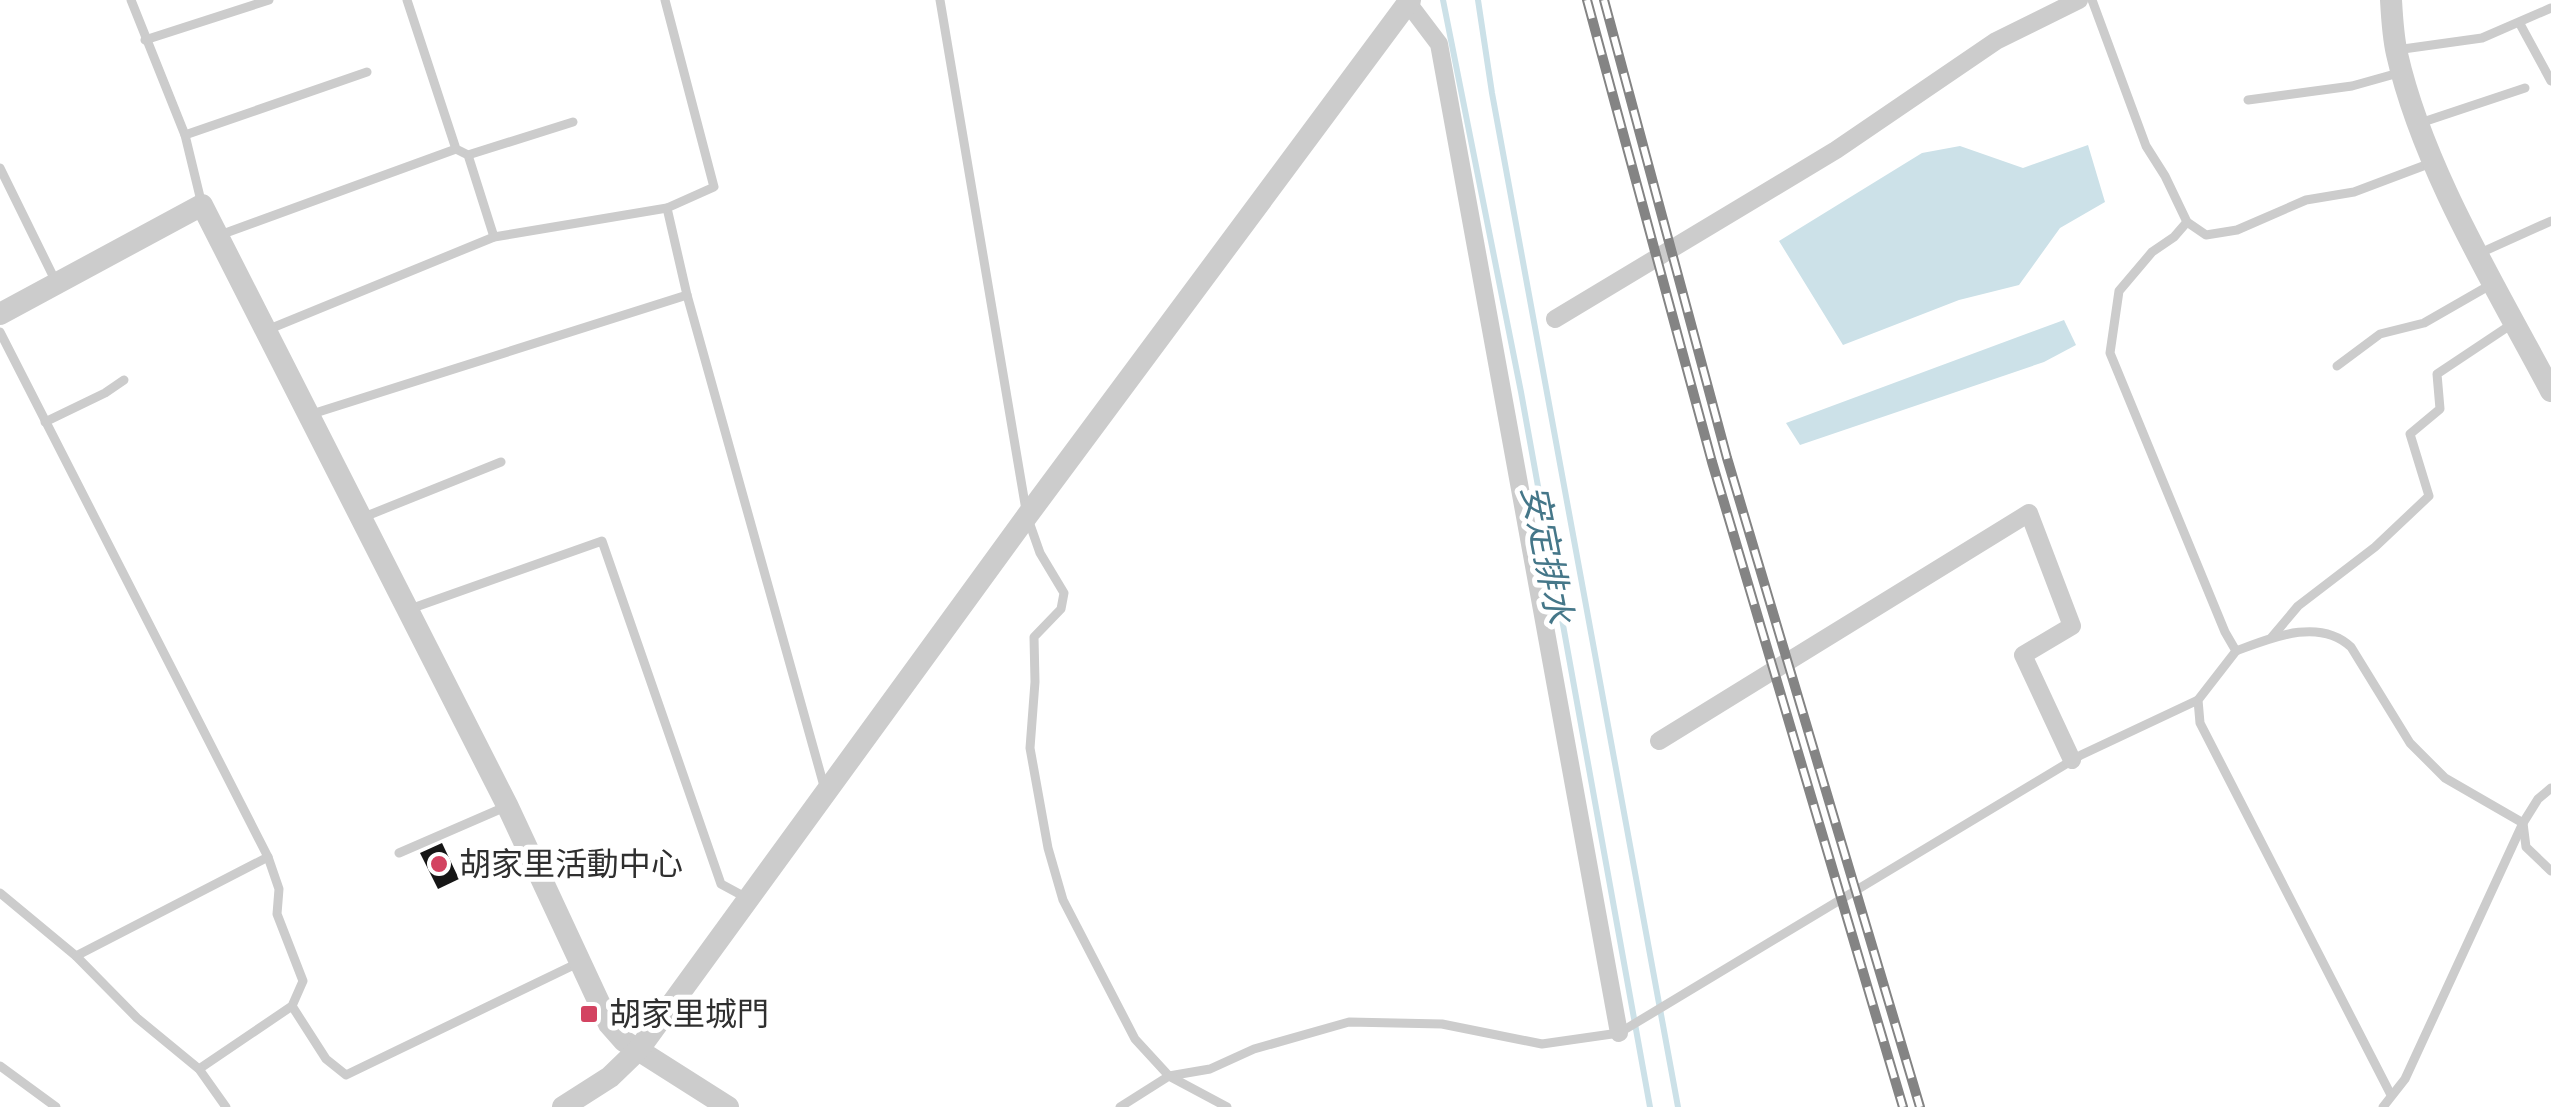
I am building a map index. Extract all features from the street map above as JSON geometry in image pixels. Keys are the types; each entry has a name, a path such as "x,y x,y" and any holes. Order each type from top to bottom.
{"street":[{"path":"1555,318 1836,150 1996,41 2079,0"},
{"path":"2391,0 2399,61 2434,162 2551,391"},
{"path":"563,1107 610,1077 639,1049 1409,1 1439,44 1623,1030"},
{"path":"0,314 202,206 507,806 609,1024 624,1041 728,1107"},
{"path":"1660,741 2028,514 2072,626 2023,656 2072,760"}],"lane":[{"path":"131,0 185,134 202,206"},
{"path":"145,40 269,0"},
{"path":"407,0 456,149 468,155 573,122"},
{"path":"267,330 494,238 667,208 714,187 665,0"},
{"path":"940,0 1027,516 1040,554 1064,593 1061,609 1034,637 1030,748 1048,848 1063,900 1135,1039 1169,1076 1226,1107"},
{"path":"2092,0 2146,146 2187,222 2206,235 2237,230 2306,200 2354,192 2434,162"},
{"path":"2248,100 2352,86 2399,61 2482,38 2551,8"},
{"path":"2520,24 2551,82"},
{"path":"185,134 367,72"},
{"path":"2420,123 2525,88"},
{"path":"220,235 456,149"},
{"path":"468,155 494,238"},
{"path":"0,168 56,282"},
{"path":"667,208 687,295 826,793"},
{"path":"2478,254 2551,221"},
{"path":"2187,222 2152,252 2119,291 2110,353 2224,632 2236,651"},
{"path":"2337,366 2380,334 2424,323 2494,284"},
{"path":"309,415 687,295"},
{"path":"2272,637 2298,606 2374,547 2428,496 2410,434 2440,409 2438,374 2514,323"},
{"path":"0,332 268,856 279,889 277,914 303,981 292,1006 200,1069"},
{"path":"44,422 124,380"},
{"path":"361,518 501,462"},
{"path":"408,610 602,541 720,884 749,899"},
{"path":"1120,1107 1169,1076 1210,1069 1254,1049 1349,1022 1442,1024 1542,1044 1623,1030 2072,760 2198,700 2236,651 2272,637 2303,631 2342,639 2351,647 2410,743 2444,778 2523,823"},
{"path":"2198,700 2200,724 2391,1095"},
{"path":"2383,1107 2405,1079 2523,823 2538,799 2551,788"},
{"path":"398,853 507,806"},
{"path":"2523,823 2526,846 2551,870"},
{"path":"76,956 268,856"},
{"path":"0,893 76,956 136,1018 200,1069 226,1107"},
{"path":"292,1006 326,1059 346,1075 578,963"},
{"path":"0,1066 56,1107"}],"water":[{"path":"2088,145 2105,202 2060,228 2019,285 1959,300 1843,345 1779,241 1922,153 1960,146 2023,168"},
{"path":"2064,320 2076,345 2044,362 1800,445 1786,423"}],"building":[{"name":"胡家里活動中心","path":"442,843 459,879 438,889 420,853"}],"waterway":[{"name":"安定排水","path":"1443,0 1521,392 1650,1107"},
{"path":"1478,0 1678,1107"}],"railway":[{"path":"1587,0 1712,462 1903,1107"},
{"path":"1604,0 1727,458 1920,1107"}],"place":[{"name":"胡家里活動中心","path":"439,864"},
{"name":"胡家里城門","path":"589,1014"}]}
